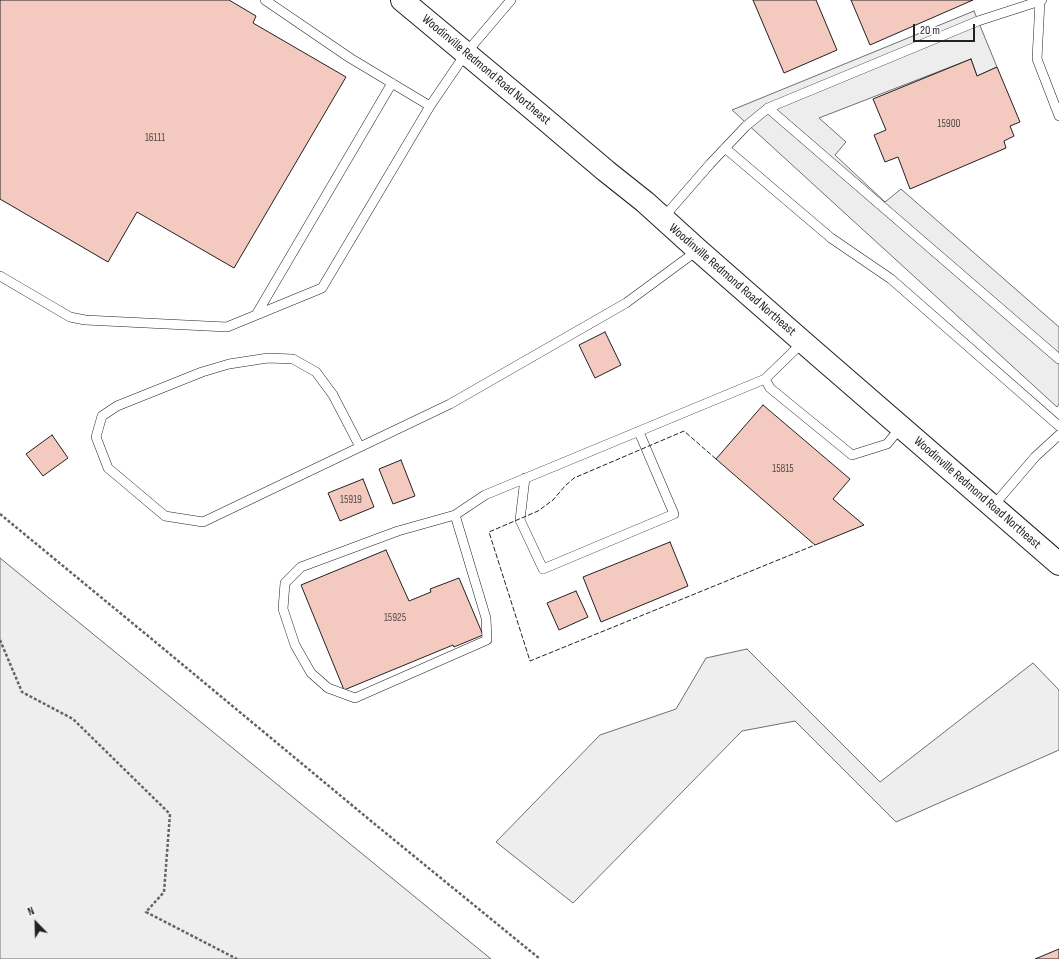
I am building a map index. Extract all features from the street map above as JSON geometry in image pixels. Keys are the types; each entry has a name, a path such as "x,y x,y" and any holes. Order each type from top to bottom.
{"main road":[{"name":"Woodinville Redmond Road Northeast","path":"402,0 645,202 803,342 1059,564"}],"lane":[{"path":"265,0 350,58 430,106"},
{"path":"0,276 70,317 85,320 227,327 322,288 430,106 466,53 511,0"},
{"path":"662,218 746,126 768,108 978,21 1040,0 1036,59 1059,116"},
{"path":"256,315 392,83"},
{"path":"768,108 1059,359"},
{"path":"725,148 831,238 891,279 1059,426"},
{"path":"360,447 333,395 316,372 293,359 268,358 229,364 202,372 117,406 102,416 96,436 108,468 165,516 202,522 360,447 450,404 626,303 698,250"},
{"path":"455,515 486,618 486,640 355,698 328,688 311,673 295,645 283,609 285,583 301,567 398,531 455,515 485,495 765,379 803,342"},
{"path":"765,379 770,388 852,455 887,444 901,427"},
{"path":"525,478 520,520 542,568 674,514 639,432"},
{"path":"993,506 1035,457 1059,435"}],"path":[{"path":"0,514 540,959"},
{"path":"0,640 22,692 73,719 170,814 164,892 146,912 237,959"}],"shaded area":[{"path":"974,11 997,67 977,76 971,59 819,118 846,142 835,155 885,202 901,189 1059,327 1059,404 1057,407 732,110"},
{"path":"0,558 491,959 0,959"},
{"path":"747,649 880,782 1033,663 1059,690 1059,750 896,822 795,721 742,731 573,903 496,842 600,735 676,709 706,658"}],"building":[{"path":"0,0 229,0 256,16 253,23 346,77 234,268 137,212 108,262 0,199"},
{"path":"753,0 816,0 837,50 784,73"},
{"path":"851,0 973,0 870,45"},
{"path":"971,59 977,76 997,67 1020,122 1010,126 1014,136 1004,141 1006,148 910,189 898,157 885,162 874,135 886,130 873,99"},
{"path":"605,332 621,365 595,378 579,345"},
{"path":"763,405 850,479 833,499 864,525 815,545 716,459"},
{"path":"52,435 68,458 43,476 26,454"},
{"path":"401,460 415,496 393,504 379,469"},
{"path":"363,479 374,507 340,521 328,493"},
{"path":"670,542 688,586 601,622 583,577"},
{"path":"386,550 409,601 431,592 430,589 459,578 483,635 454,647 453,645 344,690 301,585"},
{"path":"576,591 588,617 559,630 547,603"},
{"path":"1059,949 1059,959 1035,959"}],"fence":[{"path":"716,459 684,431 574,478 553,500 538,511 489,532 530,661 815,545"}]}
